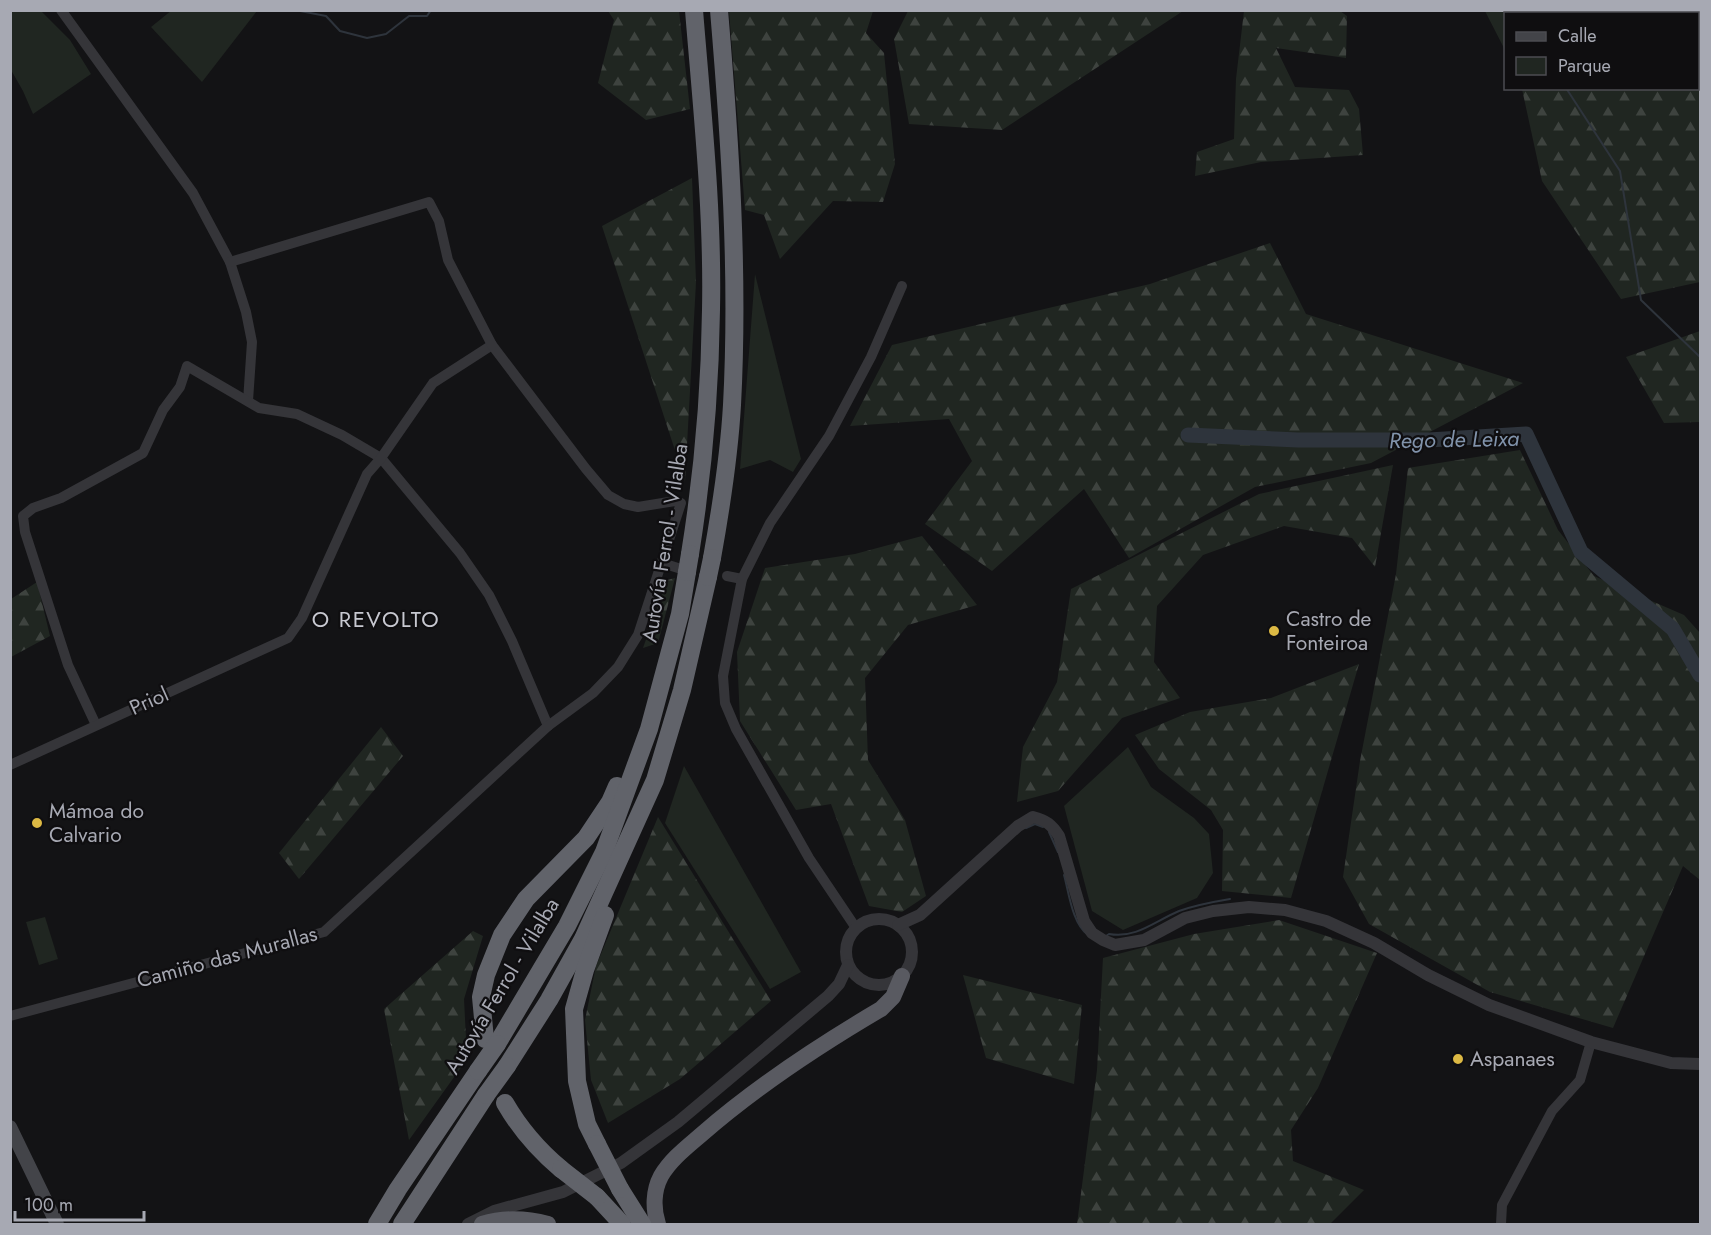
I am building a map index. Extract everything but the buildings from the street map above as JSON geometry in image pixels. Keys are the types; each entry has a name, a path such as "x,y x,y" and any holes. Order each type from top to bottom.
{"highway":[{"name":"Autovía Ferrol - Vilalba","path":"377,1224 478,1071 491,1041 567,926 604,852 649,729 680,614 685,565 701,485 711,309 707,192 694,10"},
{"name":"Autovía Ferrol - Vilalba","path":"402,1224 549,1000 583,939 655,780 682,690 712,558 723,494 732,406 733,242 726,96 719,10"},
{"path":"491,1041 481,997 486,975 502,935 526,899 586,838 610,802 629,759 649,729"},
{"path":"632,832 574,1009 577,1081 587,1124 620,1189 642,1224"},
{"path":"658,1224 654,1214 655,1194 660,1178 669,1164 736,1106 788,1067 881,1009 893,997 902,976"},
{"path":"505,1102 517,1123 532,1142 561,1169 597,1197 622,1224"},
{"path":"482,1224 527,1218 548,1224"}],"main road":[{"path":"10,1127 57,1224"}],"street":[{"path":"61,10 193,193 230,262 246,312 252,342 248,401"},
{"path":"230,262 429,202 439,221 448,260 492,345 433,383 381,458"},
{"path":"856,928 809,858 736,729 725,703 723,676 742,579 770,523 829,436 871,357 902,286"},
{"name":"Camiño das Murallas","path":"10,1016 324,932 548,726 593,693 618,667 638,635 681,503 675,501 638,507 624,504 608,495 492,345"},
{"path":"96,725 68,665 25,532 23,516 33,507 61,498 143,453 163,410 180,387 187,366 259,408 297,414 342,435 381,458 460,553 489,595 512,641 548,726"},
{"name":"Priol","path":"10,765 288,638 302,618 367,474 381,458"},
{"path":"663,563 685,565"},
{"path":"727,576 742,579"},
{"path":"898,925 920,915 1018,825 1033,817 1042,819 1053,826 1059,836 1084,921 1092,933 1115,945 1144,940 1185,918 1213,911 1249,907 1285,910 1326,921 1374,943 1428,975 1489,1005 1591,1042 1671,1063 1701,1064"},
{"path":"911,943 904,930 888,920 877,919 866,922 850,935 846,954 848,965 854,975 863,982 884,985 894,982 910,965 911,943 920,915"},
{"path":"468,1224 495,1211 563,1192 621,1163 678,1122 828,996 839,984 848,965"},
{"path":"828,996 863,982"},
{"path":"1501,1224 1502,1205 1507,1194 1552,1111 1580,1080 1591,1042"}],"green space":[{"path":"172,10 257,11 202,82 151,27"},
{"path":"908,10 1183,11 1002,130 909,124 894,39"},
{"path":"11,11 41,11 70,40 91,74 33,114 11,70"},
{"path":"608,11 679,11 690,109 646,120 598,83 614,20"},
{"path":"729,11 873,11 866,33 884,53 895,164 883,202 833,201 780,259 764,215 745,210"},
{"path":"1244,11 1340,11 1347,16 1346,58 1276,48 1295,87 1349,90 1359,109 1363,155 1261,162 1195,176 1197,152 1234,139 1236,79"},
{"path":"1485,11 1700,11 1700,282 1621,299 1542,181 1522,90 1699,90 1699,12 1504,12 1504,48"},
{"path":"692,178 696,282 685,481 602,226"},
{"path":"1270,243 1306,314 1523,383 1371,463 1255,487 1129,558 1084,489 992,571 925,524 972,461 949,419 850,426 892,345 1150,284"},
{"path":"755,274 801,459 793,472 770,460 740,469"},
{"path":"1700,331 1700,422 1664,423 1626,357"},
{"path":"1520,450 1558,530 1594,576 1684,615 1700,633 1700,880 1683,866 1613,1028 1490,992 1369,924 1343,877 1360,761 1396,574 1408,468"},
{"path":"1393,465 1375,567 1352,538 1284,526 1203,555 1157,606 1154,662 1180,698 1122,718 1058,791 1017,802 1023,747 1057,682 1071,589 1259,494"},
{"path":"922,536 977,605 908,625 865,678 868,760 905,820 926,896 902,912 869,906 831,804 796,810 740,721 737,652 765,568 855,554"},
{"path":"675,578 658,643 643,648 667,580"},
{"path":"37,582 50,636 11,657 11,599"},
{"path":"1359,664 1291,898 1222,891 1223,830 1211,810 1159,769 1135,735 1190,712 1271,698"},
{"path":"381,727 403,756 299,879 279,853"},
{"path":"1128,747 1151,787 1194,818 1209,834 1213,873 1197,898 1123,930 1092,911 1064,806"},
{"path":"684,766 801,972 770,989 665,823"},
{"path":"658,817 771,1001 680,1079 608,1123 591,1080 585,1020 596,966"},
{"path":"45,917 58,959 39,965 26,922"},
{"path":"1279,920 1377,953 1318,1088 1291,1130 1293,1161 1364,1190 1330,1224 1077,1224 1097,1070 1103,958 1194,934"},
{"path":"473,931 483,936 464,999 467,1059 409,1140 384,1009"},
{"path":"963,975 1082,1005 1074,1084 986,1058"}],"waterway":[{"path":"295,10 326,16 340,31 367,38 386,34 409,16 427,16 431,10"},
{"path":"1567,90 1620,171 1641,300 1700,357"},
{"name":"Rego de Leixa","path":"1188,435 1298,440 1429,440 1526,434 1581,552 1673,629 1700,675"},
{"path":"1026,828 1035,824 1043,827"},
{"path":"1049,832 1058,852"},
{"path":"1064,875 1078,923 1088,935"},
{"path":"1106,936 1137,932 1179,911 1230,899"}],"place":[{"name":"Castro de Fonteiroa","path":"1274,631"},
{"name":"Mámoa do Calvario","path":"37,823"},
{"name":"Aspanaes","path":"1458,1059"}],"district":[{"name":"O REVOLTO","path":"376,619"}]}
